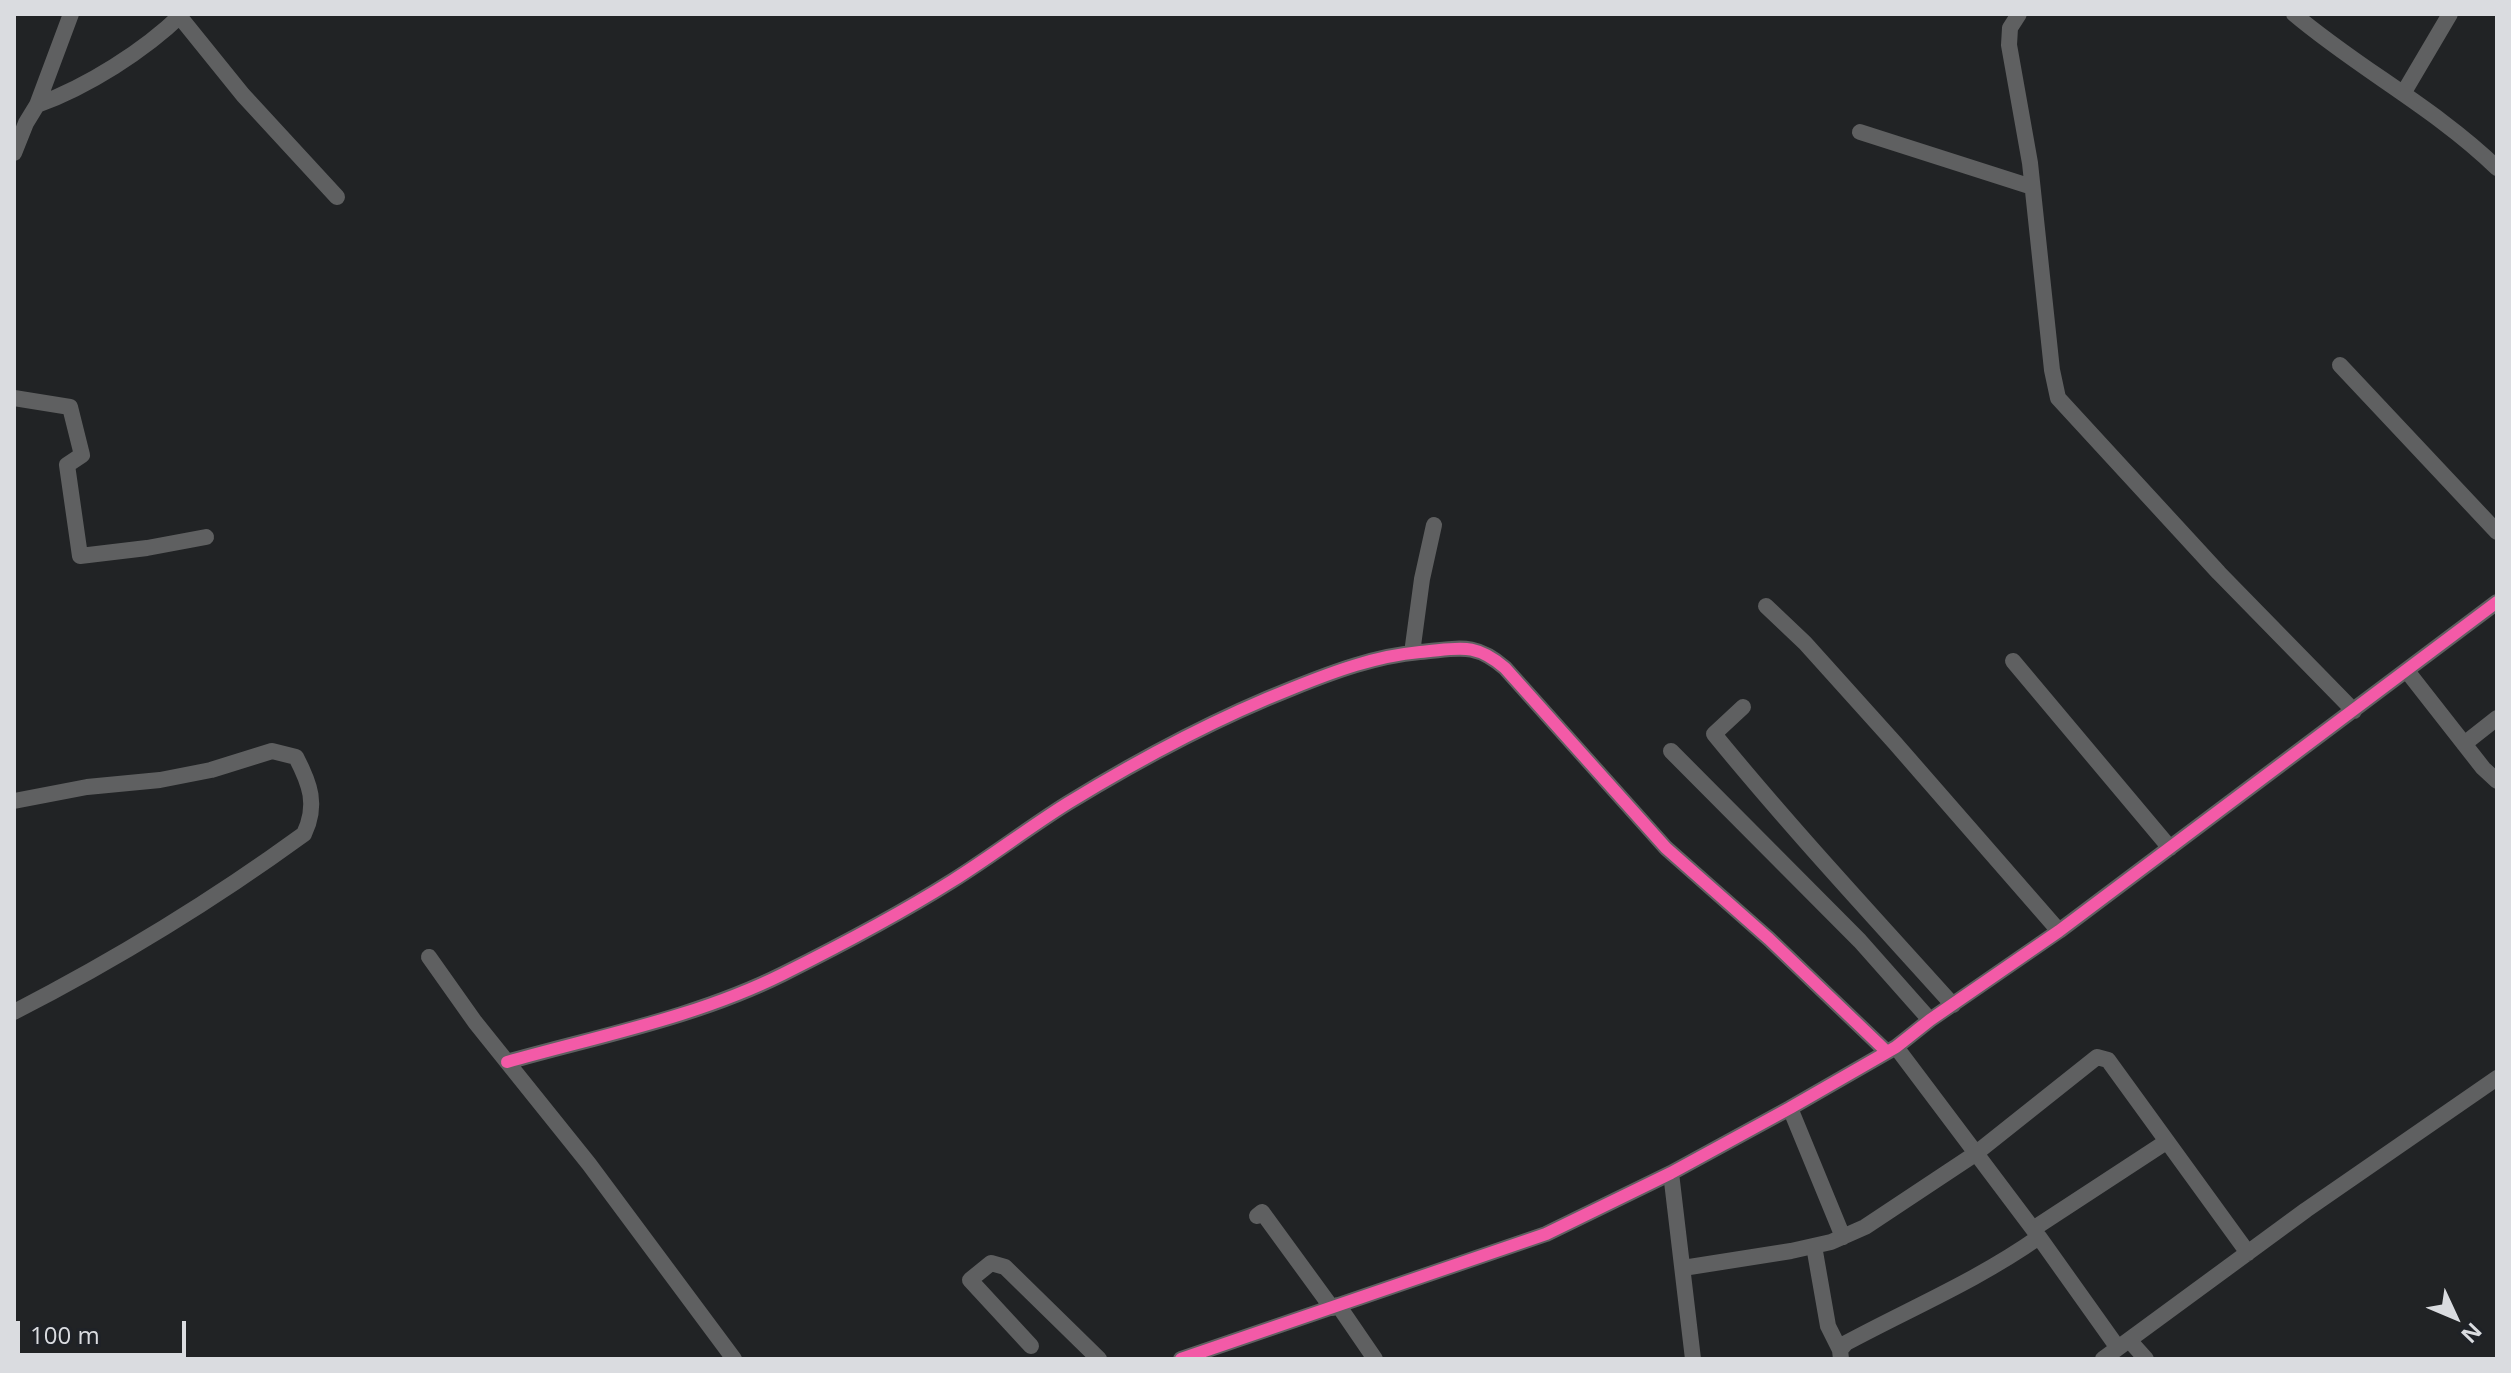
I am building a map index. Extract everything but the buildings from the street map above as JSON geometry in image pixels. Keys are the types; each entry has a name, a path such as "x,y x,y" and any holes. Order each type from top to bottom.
{"street":[{"path":"14,153 37,105 71,14"},
{"path":"2019,14 2010,28 2009,45 2032,187 2052,370 2058,398 2219,573 2354,711"},
{"path":"2294,14 2443,121 2497,168"},
{"path":"2404,92 2450,14"},
{"path":"37,105 68,93 111,67 181,15 243,95 337,197"},
{"path":"1860,132 2032,187"},
{"path":"2340,365 2497,532"},
{"path":"14,398 70,407 82,455 67,465 80,556 206,537"},
{"path":"1412,653 1422,579 1434,525"},
{"path":"1183,1359 1546,1234 1671,1173 1892,1050 2059,931 2497,602"},
{"path":"1766,606 1805,643 2059,931"},
{"path":"507,1062 698,1008 780,976 953,880 1066,804 1192,732 1332,672 1390,655 1462,648 1488,653 1505,668 1666,848 1892,1050 2124,1344 2146,1359"},
{"path":"2013,661 2170,848"},
{"path":"2407,671 2497,781"},
{"path":"1743,707 1714,734 1772,806 1820,855 1953,1005"},
{"path":"2464,744 2497,718"},
{"path":"14,801 87,787 160,780 211,770 272,751 296,757 311,786 311,819 304,834 181,918 84,976 14,1012"},
{"path":"1671,751 1860,941 1930,1020"},
{"path":"429,957 475,1022 589,1164 734,1359"},
{"path":"1683,1268 1814,1246 1843,1237 1874,1222 1975,1154 2097,1057 2108,1060 2248,1253"},
{"path":"2103,1359 2306,1210 2497,1078"},
{"path":"1790,1108 1843,1237"},
{"path":"1841,1354 1846,1343 1995,1267 2036,1233 2166,1142"},
{"path":"1671,1173 1693,1359"},
{"path":"1257,1216 1262,1212 1375,1359"},
{"path":"1814,1246 1828,1326 1841,1354"},
{"path":"1031,1346 970,1280 991,1263 1005,1267 1099,1359"}],"cycle path":[{"path":"1181,1359 1546,1234 1671,1173 1790,1108 1896,1047 2059,931 2497,602"},
{"path":"507,1062 682,1014 750,989 911,906 1068,803 1206,726 1293,688 1356,665 1404,654 1455,649 1475,650 1505,668 1666,848 1769,939 1887,1052"}]}
